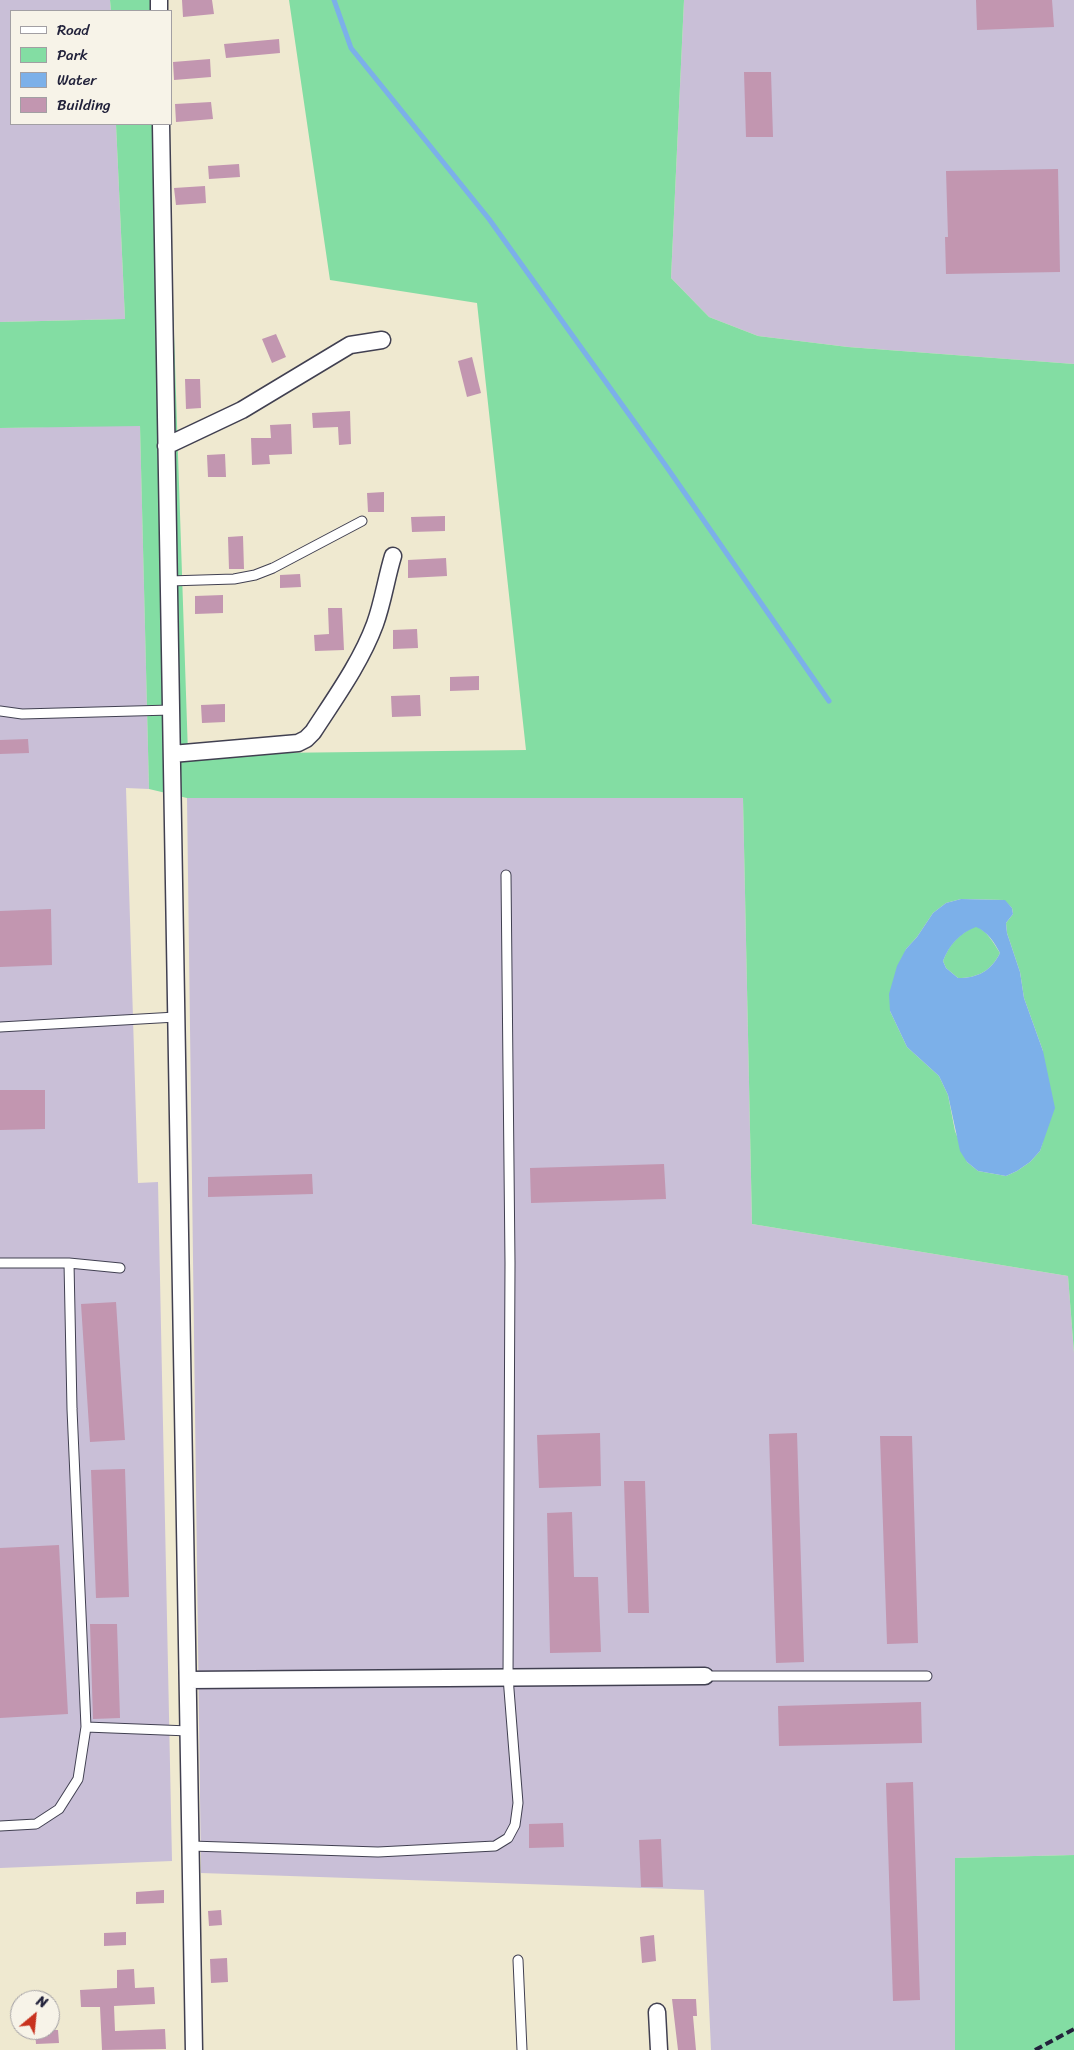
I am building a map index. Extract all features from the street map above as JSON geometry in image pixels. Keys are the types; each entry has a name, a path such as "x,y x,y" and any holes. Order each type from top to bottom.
{"street":[{"path":"161,125 194,2050"},
{"path":"166,446 242,410 350,345 382,340"},
{"path":"172,754 289,744 306,739 318,725 362,652 374,625 385,591 392,556"},
{"path":"188,1680 705,1676"},
{"path":"657,2012 659,2050"}],"lane":[{"path":"169,581 234,579 255,575 273,568 362,521"},
{"path":"0,711 22,714 171,710"},
{"path":"191,1846 378,1852 495,1846 508,1838 516,1824 518,1803 508,1677 510,1263 506,875"},
{"path":"0,1027 176,1017"},
{"path":"0,1263 69,1263 120,1268"},
{"path":"0,1826 36,1824 59,1809 78,1779 86,1728 72,1408 69,1263"},
{"path":"705,1676 927,1676"},
{"path":"86,1728 189,1732"},
{"path":"518,1960 522,2050"}],"shaded area":[{"path":"0,0 110,0 111,10 10,10 10,125 116,125 125,319 0,322"},
{"path":"684,0 1074,0 1074,364 848,347 758,336 709,317 671,278"},
{"path":"140,425 149,789 126,788 138,1183 158,1182 172,1861 0,1868 0,428"},
{"path":"187,798 743,798 752,1224 1068,1276 1074,1353 1074,1855 955,1858 955,2050 711,2050 704,1890 201,1873"}],"green space":[{"path":"110,0 163,0 163,10 111,10"},
{"path":"289,0 684,0 671,278 709,317 758,336 848,347 1074,364 1074,1353 1068,1276 752,1224 743,798 187,798 149,789 140,426 0,428 0,322 125,319 116,125 167,125 188,754 526,750 477,303 330,280","holes":["961,899 1004,900 1012,908 1013,914 1006,923 1007,933 1020,972 1024,998 1043,1051 1043,1141 1040,1151 1030,1162 1006,1176 978,1171 967,1162 955,1131 948,1095 939,1076 907,1047 890,1011 906,949 917,937 933,913 946,903"]},
{"path":"976,926 987,934 1000,953 988,969 978,975 958,978 946,968 943,961 948,949 956,940"},
{"path":"1074,1855 1074,2050 955,2050 955,1858"}],"water":[{"path":"961,899 1005,900 1012,908 1013,914 1006,923 1007,933 1020,972 1024,998 1043,1051 1055,1108 1040,1151 1030,1162 1006,1176 978,1171 967,1162 960,1151 948,1095 939,1076 907,1047 890,1011 889,994 897,966 906,949 917,937 933,913 946,903","holes":["976,927 990,938 1000,953 988,969 978,975 958,978 946,968 943,961 945,955 960,936"]}],"building":[{"path":"182,0 212,0 214,14 183,17"},
{"path":"976,0 1052,0 1054,27 977,30"},
{"path":"279,39 280,53 226,58 224,44"},
{"path":"210,59 211,77 174,80 173,62"},
{"path":"744,72 771,72 773,137 746,137"},
{"path":"211,102 213,119 176,122 175,104"},
{"path":"239,164 240,177 209,179 208,166"},
{"path":"1058,169 1060,272 946,274 945,237 948,237 946,171"},
{"path":"205,186 206,203 176,205 174,188"},
{"path":"276,334 286,357 272,363 262,339"},
{"path":"472,357 481,393 467,397 458,361"},
{"path":"185,379 200,379 201,408 186,409"},
{"path":"350,411 351,444 339,445 338,427 313,428 312,413"},
{"path":"291,424 292,454 269,455 270,464 252,465 251,438 271,438 270,425"},
{"path":"225,454 226,477 208,477 207,455"},
{"path":"384,492 384,512 368,512 367,493"},
{"path":"445,516 445,531 412,532 411,517"},
{"path":"243,536 244,569 229,569 228,537"},
{"path":"446,558 447,576 408,578 408,560"},
{"path":"300,574 301,587 280,588 280,575"},
{"path":"223,595 223,613 195,614 195,596"},
{"path":"328,608 342,608 344,650 315,651 314,635 329,634"},
{"path":"417,629 418,648 393,649 393,630"},
{"path":"479,676 479,690 450,691 450,677"},
{"path":"420,695 421,716 392,717 391,696"},
{"path":"225,704 225,722 202,723 201,705"},
{"path":"28,739 29,753 0,754 0,740"},
{"path":"51,909 52,965 0,967 0,911"},
{"path":"0,1090 45,1090 45,1129 0,1130"},
{"path":"664,1164 666,1199 531,1203 530,1168"},
{"path":"312,1174 313,1194 208,1197 208,1177"},
{"path":"116,1302 125,1440 90,1442 81,1304"},
{"path":"600,1433 601,1486 539,1488 537,1435"},
{"path":"797,1433 804,1662 776,1663 769,1434"},
{"path":"880,1436 912,1436 918,1643 887,1644"},
{"path":"125,1469 129,1597 96,1598 91,1470"},
{"path":"624,1481 645,1481 649,1613 628,1613"},
{"path":"572,1512 574,1577 598,1577 601,1652 550,1653 547,1513"},
{"path":"59,1545 68,1714 0,1718 0,1548"},
{"path":"90,1624 117,1624 120,1718 93,1719"},
{"path":"921,1702 922,1743 779,1746 778,1706"},
{"path":"913,1782 920,2000 893,2001 886,1783"},
{"path":"563,1823 564,1847 529,1848 529,1824"},
{"path":"661,1839 663,1887 641,1887 639,1840"},
{"path":"164,1890 164,1903 136,1904 136,1892"},
{"path":"221,1910 222,1925 209,1926 208,1911"},
{"path":"126,1932 126,1945 104,1946 104,1933"},
{"path":"654,1935 656,1961 642,1963 640,1937"},
{"path":"227,1958 228,1982 211,1983 210,1959"},
{"path":"134,1969 135,1988 154,1987 155,2004 114,2006 115,2031 165,2029 166,2049 102,2050 100,2007 81,2007 80,1990 117,1988 117,1970"},
{"path":"672,1999 696,1999 697,2016 693,2016 696,2050 678,2050"},
{"path":"36,2040 59,2040 59,2043 36,2044"}],"waterway":[{"path":"334,0 351,48 489,219 666,466 829,701"}],"railway":[{"path":"1035,2050 1074,2029"}]}
